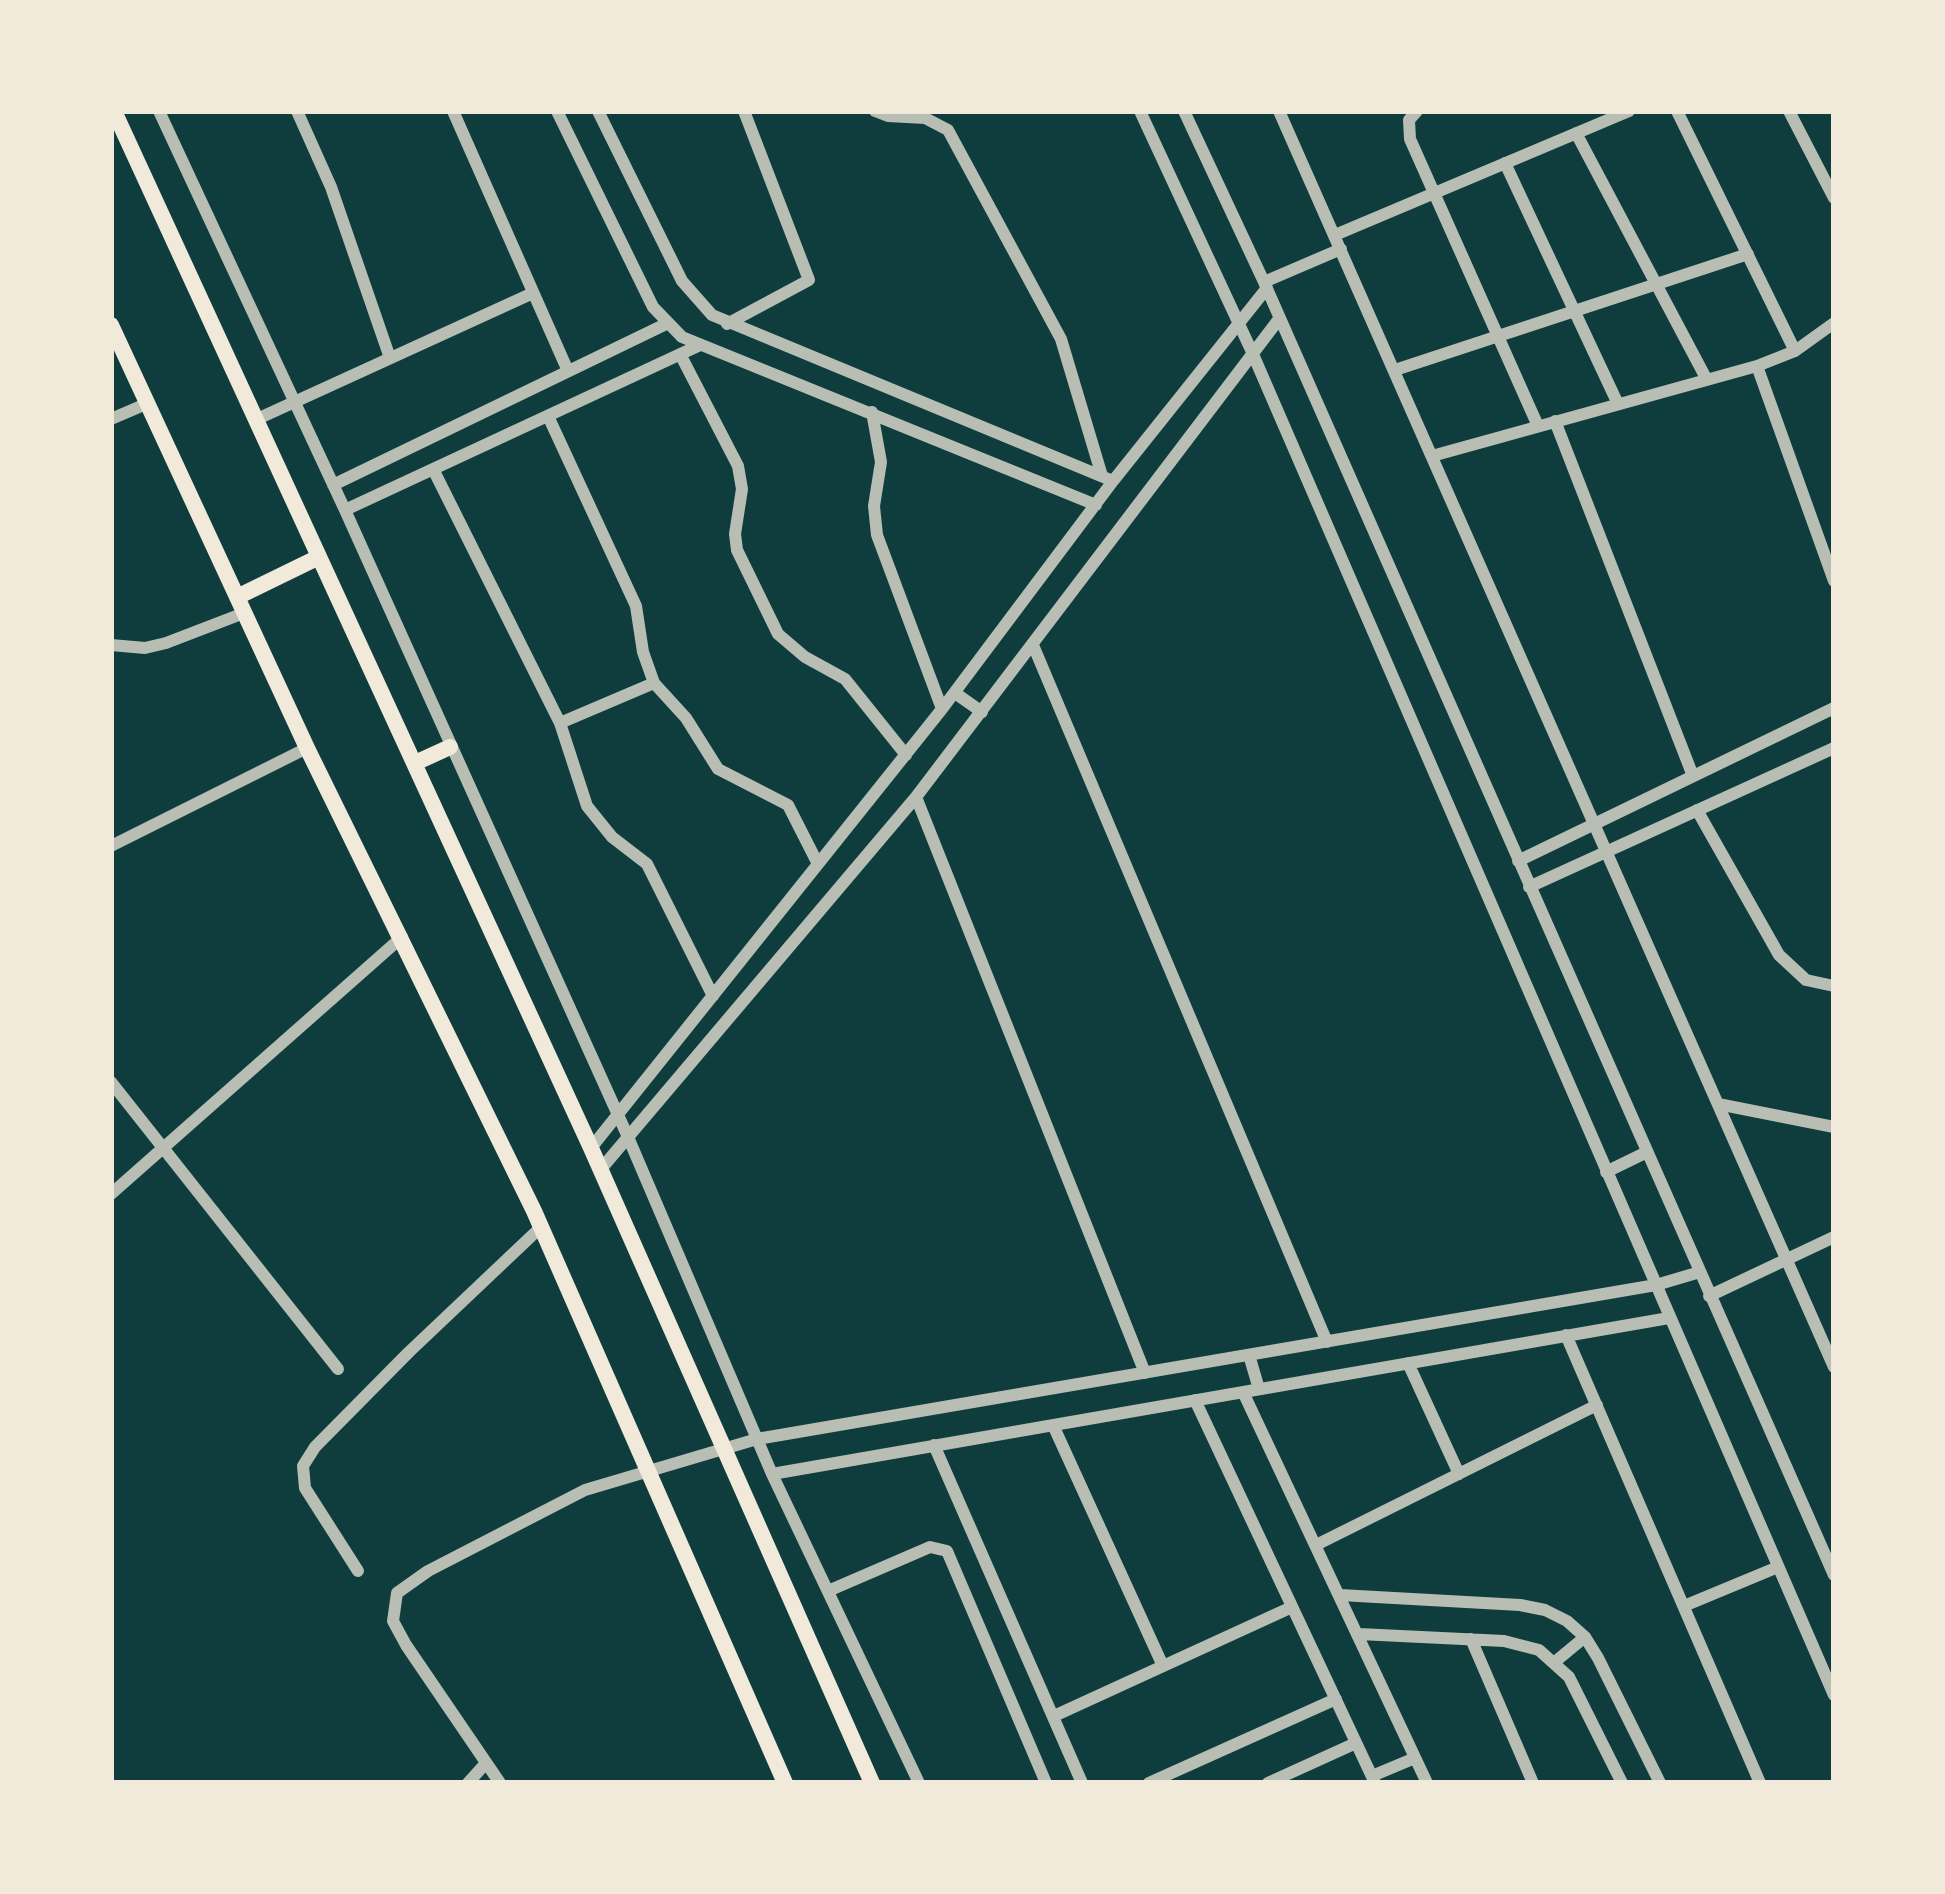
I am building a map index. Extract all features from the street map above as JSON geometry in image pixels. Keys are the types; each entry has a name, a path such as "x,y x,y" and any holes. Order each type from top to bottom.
{"main road":[{"path":"114,111 601,1169 872,1783"},
{"path":"111,326 307,748 542,1227 785,1783"},
{"path":"241,605 319,556"},
{"path":"415,763 450,747"}],"street":[{"path":"159,111 618,1114 772,1474 919,1783"},
{"path":"297,111 331,187 391,358"},
{"path":"556,111 665,323 700,345 1096,505"},
{"path":"598,111 682,280 695,299 728,324 1108,479"},
{"path":"728,324 809,280 744,111"},
{"path":"875,111 926,118 948,130 1061,339 1108,479"},
{"path":"1140,111 1252,352 1833,1688"},
{"path":"1184,111 1834,1575"},
{"path":"1279,111 1834,1367"},
{"path":"1417,111 1407,129 1538,426"},
{"path":"591,1148 942,709 1096,505 1108,479 1239,323 1265,285 1433,194 1628,111"},
{"path":"1677,111 1796,350"},
{"path":"1789,111 1834,198"},
{"path":"458,113 568,371"},
{"path":"1576,133 1707,380"},
{"path":"1505,164 1618,404"},
{"path":"1395,370 1748,254"},
{"path":"254,420 533,293"},
{"path":"601,1169 916,797 1279,319"},
{"path":"333,484 665,323"},
{"path":"1432,456 1757,365 1833,328"},
{"path":"745,363 754,335"},
{"path":"345,510 700,345"},
{"path":"680,354 738,466 742,489 737,550 778,634 805,657 845,679 906,755"},
{"path":"1757,365 1834,581"},
{"path":"111,419 146,404"},
{"path":"872,412 880,462 874,506 877,535 942,709"},
{"path":"548,416 636,606 643,652 654,683 686,718 718,769 788,805 818,864"},
{"path":"1555,422 1693,776"},
{"path":"433,469 560,724 587,806 606,832 647,864 712,996"},
{"path":"111,645 145,648 166,643 241,605"},
{"path":"1033,645 1327,1342"},
{"path":"560,724 654,683"},
{"path":"955,692 982,712"},
{"path":"1518,861 1834,707"},
{"path":"111,846 307,748"},
{"path":"1529,887 1834,748"},
{"path":"916,797 1145,1372"},
{"path":"1697,810 1779,955 1807,980 1834,986"},
{"path":"111,1194 402,937"},
{"path":"111,1082 338,1370"},
{"path":"1718,1103 1834,1127"},
{"path":"1606,1172 1647,1152"},
{"path":"358,1571 305,1488 303,1466 409,1352 542,1227"},
{"path":"1709,1296 1834,1237"},
{"path":"500,1783 406,1645 393,1621 397,1593 428,1571 585,1490 757,1439 1656,1286 1700,1272"},
{"path":"772,1474 1670,1318"},
{"path":"1566,1335 1760,1783"},
{"path":"1250,1355 1259,1389"},
{"path":"1408,1363 1460,1474"},
{"path":"1244,1391 1426,1783"},
{"path":"1195,1400 1373,1779 1415,1758"},
{"path":"1316,1545 1597,1405"},
{"path":"1053,1425 1163,1666"},
{"path":"934,1445 1082,1783"},
{"path":"828,1591 930,1547 947,1551 1046,1783"},
{"path":"1684,1606 1778,1567"},
{"path":"1340,1594 1520,1605 1567,1621 1585,1637 1660,1783"},
{"path":"1054,1716 1292,1607"},
{"path":"1359,1634 1520,1644 1556,1661 1569,1677 1622,1783"},
{"path":"1556,1661 1585,1637"},
{"path":"1471,1640 1533,1783"},
{"path":"1150,1783 1336,1699"},
{"path":"1268,1783 1356,1743"},
{"path":"468,1783 486,1763"}]}
